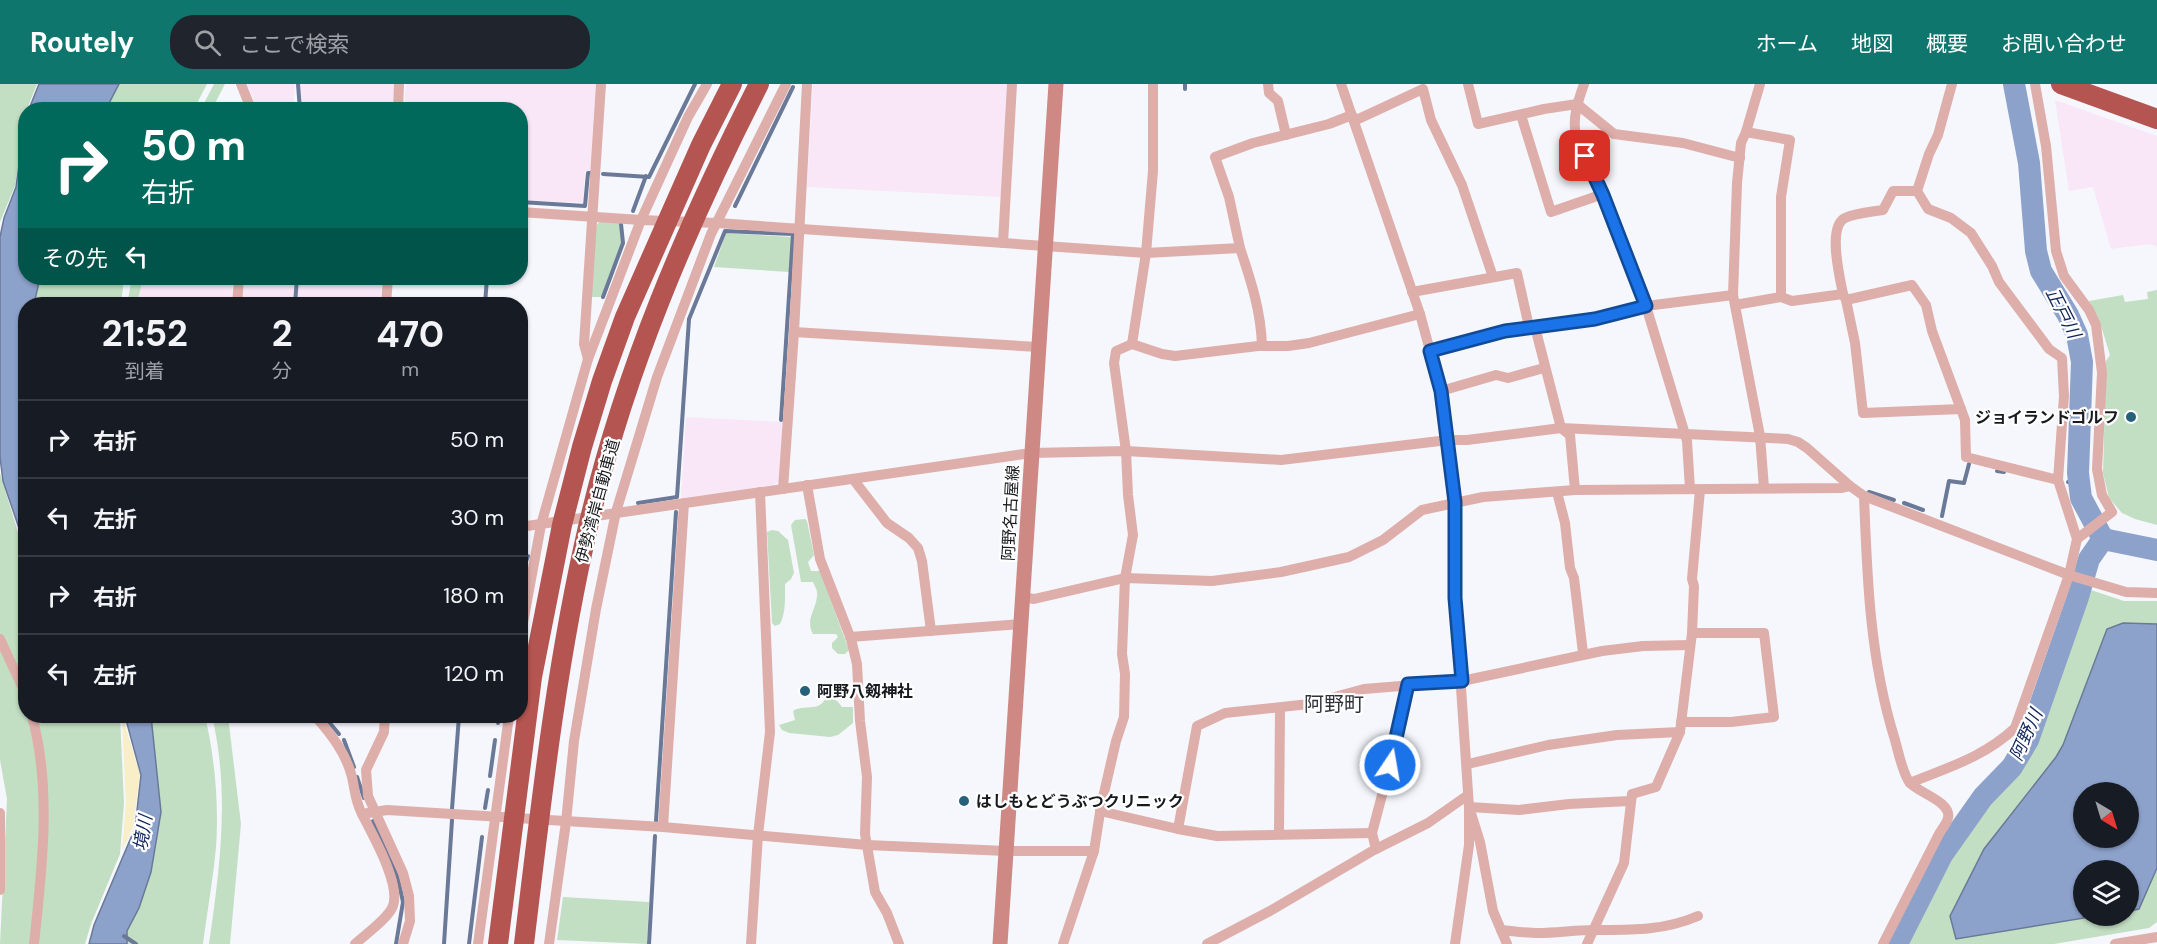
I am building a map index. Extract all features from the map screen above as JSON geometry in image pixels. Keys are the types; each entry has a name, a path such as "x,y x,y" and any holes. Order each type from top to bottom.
{"highway":[{"name":"伊勢湾岸自動車道","path":"528,708 562,525 602,381 629,307 700,145 732,84"},
{"name":"伊勢湾岸自動車道","path":"524,944 553,703 588,526 631,378 655,313 701,200 759,84"},
{"path":"2074,86 2157,119"},
{"name":"伊勢湾岸自動車道","path":"498,944 526,723"}],"main road":[{"name":"阿野名古屋線","path":"1000,944 1056,84"}],"street":[{"path":"241,84 248,102"},
{"path":"398,102 399,84"},
{"path":"588,359 584,344 601,84"},
{"path":"528,596 541,525 588,359 641,220 688,117 707,84"},
{"path":"549,944 566,822 574,741 596,609 616,512 657,377 717,223 786,84"},
{"path":"783,489 807,84"},
{"path":"1003,243 1012,84"},
{"path":"1132,344 1146,253 1153,171 1153,84"},
{"path":"1268,84 1269,93 1278,101 1286,135"},
{"path":"1341,84 1420,314 1441,391 1448,440 1455,502 1455,598 1468,764 1469,807 1469,845 1455,944"},
{"path":"1468,84 1478,124 1544,109 1577,105 1614,134 1683,143 1740,158"},
{"path":"1584,84 1577,105 1574,126 1576,136 1603,195 1646,306 1687,441 1695,489 1692,633 1681,727 1656,787 1632,794 1624,863 1587,944"},
{"path":"1760,84 1741,143 1737,183 1734,300 1760,436 1764,488"},
{"path":"1917,191 1938,135 1952,84"},
{"path":"2035,84 2046,146 2056,251 2064,276 2089,310 2096,325 2102,373 2097,469 2102,495 2112,512 2077,539"},
{"path":"1263,346 1257,300 1240,248 1229,197 1215,158 1253,144 1353,118 1423,89 1431,120 1462,185 1493,277"},
{"path":"1521,115 1551,212 1603,195"},
{"path":"1746,132 1790,140 1779,223 1781,297"},
{"path":"1917,191 1893,191 1882,210 1845,218 1839,224 1835,236 1855,343 1863,412 1961,409"},
{"path":"1910,783 1983,753 2015,728 2070,576 2077,539 2058,480 2064,396 2062,358 2049,349 1999,282 1992,266 1971,234 1951,218 1928,208 1917,191"},
{"path":"528,212 717,223 1146,253 1240,248"},
{"path":"1412,292 1517,273 1532,327 1545,361 1544,368 1561,428 1570,435 1575,490"},
{"path":"1430,351 1505,331 1595,319 1646,306 1781,297 1792,301 1845,297 1912,285 1926,305 1932,331 1965,420 1966,457 2058,480"},
{"path":"1063,944 1094,850 1100,811 1116,741 1124,717 1125,674 1122,654 1125,578 1133,535 1126,451 1114,363 1116,351 1132,344 1161,354 1175,356 1263,346 1288,346 1309,343 1420,314"},
{"path":"794,332 1038,347"},
{"path":"1441,391 1496,375 1508,378 1544,368"},
{"path":"528,526 1031,453 1126,451 1281,460 1561,428 1760,436 1798,442 1864,496 2070,576 2126,592 2157,593"},
{"path":"853,479 887,523 909,538 918,548 922,561 931,631"},
{"path":"807,485 820,559 850,637 857,664 860,721 867,777 865,834 875,892 899,944"},
{"path":"1023,597 1034,599 1125,578 1212,582 1281,572 1349,557 1383,540 1422,510 1483,497 1575,490 1842,488 1850,486"},
{"path":"751,944 758,835 770,732 760,492"},
{"path":"1557,492 1565,523 1570,568 1574,578 1583,653"},
{"path":"1864,496 1867,584 1873,645 1890,724 1910,783 1945,806 1948,813 1948,819 1883,944"},
{"path":"663,827 684,503"},
{"path":"850,637 1022,624"},
{"path":"1468,764 1548,746 1617,735 1774,717 1764,633 1692,633"},
{"path":"0,639 18,678"},
{"path":"1178,830 1197,726 1225,713 1309,704 1364,689 1462,681 1583,653 1643,646 1690,645"},
{"path":"1376,849 1372,833 1408,684"},
{"path":"1279,833 1280,708"},
{"path":"33,723 42,766 43,805 40,887 34,944"},
{"path":"321,723 332,735 344,755 352,776 357,805 368,812 402,873 409,896 410,921 403,944"},
{"path":"356,944 391,911 396,899 368,812 366,770 384,732 385,723"},
{"path":"478,944 507,723"},
{"path":"1207,944 1227,939 1376,849 1428,823 1468,795"},
{"path":"1469,807 1519,810 1569,804 1630,801"},
{"path":"1469,807 1480,842 1493,911 1507,944"},
{"path":"368,812 387,810 663,827 867,845 1006,851 1094,850"},
{"path":"1100,811 1178,830 1232,837 1279,833 1372,833"},
{"path":"0,813 0,890"},
{"path":"1501,930 1538,933 1628,931 1666,926 1698,915"},
{"path":"2115,944 2157,937"}],"shaded area":[{"path":"247,84 295,84 294,102 253,102"},
{"path":"300,84 395,84 394,102 301,102"},
{"path":"406,84 596,84 590,171 585,171 583,203 528,200 528,102 405,102"},
{"path":"813,84 1007,84 1001,197 807,187"},
{"path":"2055,100 2157,136 2157,247 2150,244 2111,249 2093,187 2069,191"},
{"path":"141,285 232,285 232,297 139,297"},
{"path":"242,285 294,285 294,297 242,297"},
{"path":"298,285 381,285 381,297 297,297"},
{"path":"686,417 783,422 779,481 773,485 681,499"}],"green space":[{"path":"0,84 37,84 30,102 18,102 18,165 15,186 0,222"},
{"path":"119,84 207,84 198,102 110,102"},
{"path":"214,84 225,84 216,102 205,102"},
{"path":"600,221 619,223 622,243 602,297 591,297 596,226"},
{"path":"726,233 792,237 789,272 714,267"},
{"path":"38,285 123,285 122,297 36,297"},
{"path":"131,285 141,285 139,297 128,297"},
{"name":"ジョイランドゴルフ","path":"2157,290 2157,525 2122,513 2109,498 2103,473 2106,361 2110,355 2101,326 2089,301 2123,295 2125,302 2148,299 2147,292"},
{"path":"0,473 18,533 18,723 120,723 124,803 120,854 85,944 0,944 7,799 0,760"},
{"path":"805,519 814,555 808,562 811,571 820,571 849,650 845,654 838,654 832,648 832,643 838,637 836,634 813,634 811,629 810,619 817,592 813,582 801,582 791,525 795,520"},
{"path":"778,531 788,540 794,573 785,584 783,615 780,624 775,626 772,623 767,532"},
{"path":"2088,589 2124,601 2157,601 2157,922 2149,928 2054,944 1904,944 1949,852 2024,758 2037,734"},
{"path":"825,699 835,700 842,707 853,707 853,723 838,735 830,737 789,733 782,730 779,725 795,720 793,711 815,707"},
{"path":"152,723 206,723 214,765 217,815 215,860 203,944 127,944 127,931 139,908 161,812"},
{"path":"213,723 229,723 241,824 230,944 209,944 220,858 222,802"},
{"path":"563,897 649,902 647,944 557,940"}],"sand":[{"path":"122,723 140,774 133,827 122,850 126,803"}],"water":[{"path":"39,84 119,84 110,102 32,102"},
{"path":"18,172 18,285 38,285 36,297 18,297 18,525 3,481 0,457 0,237 4,218 16,187"},
{"path":"2123,623 2157,624 2157,868 2139,909 2139,860 2073,860 2073,920 1956,939 1950,916 1984,849 2063,745 2107,629"},
{"name":"境川","path":"127,723 152,723 161,812 151,872 139,908 127,931 127,944 89,944 94,925 135,828 141,775"}],"waterway":[{"path":"298,84 299,102"},
{"path":"603,174 649,177 695,84"},
{"path":"1185,84 1185,89"},
{"name":"正戸川","path":"2014,84 2029,163 2036,251 2041,271 2068,315 2077,335 2082,362 2078,473 2081,498 2103,539"},
{"path":"735,206 793,87"},
{"path":"528,202 585,206 588,173 590,173"},
{"path":"633,211 646,176"},
{"path":"603,297 623,243 621,224"},
{"path":"638,503 677,497 689,319 725,231 793,234 781,420"},
{"path":"296,285 296,297"},
{"path":"486,285 486,297"},
{"path":"1942,516 1949,481 1964,483 1969,464"},
{"path":"1997,471 2004,472"},
{"path":"2068,482 2079,481"},
{"path":"1869,492 1894,500"},
{"path":"1904,503 1923,510"},
{"path":"656,821 676,512"},
{"path":"2103,539 2157,550"},
{"name":"阿野川","path":"1897,944 1942,855 1983,797 2012,767 2028,740 2089,559 2103,539"},
{"path":"330,723 339,734"},
{"path":"452,809 458,723"},
{"path":"344,740 354,767"},
{"path":"490,776 495,740"},
{"path":"357,777 364,798"},
{"path":"485,808 488,790"},
{"path":"444,944 452,820"},
{"path":"373,821 398,878 403,902 396,944"},
{"path":"649,944 655,836"},
{"path":"469,944 482,837"},
{"path":"124,936 136,944"}],"place":[{"name":"ジョイランドゴルフ","path":"2131,417"},
{"name":"阿野八剱神社","path":"805,691"},
{"name":"はしもとどうぶつクリニック","path":"964,801"}],"district":[{"name":"阿野町","path":"1334,704"}],"route":[{"path":"1390,765 1408,684 1462,681 1455,598 1455,502 1441,391 1430,351 1505,331 1595,319 1646,306 1603,195 1585,156"}]}
